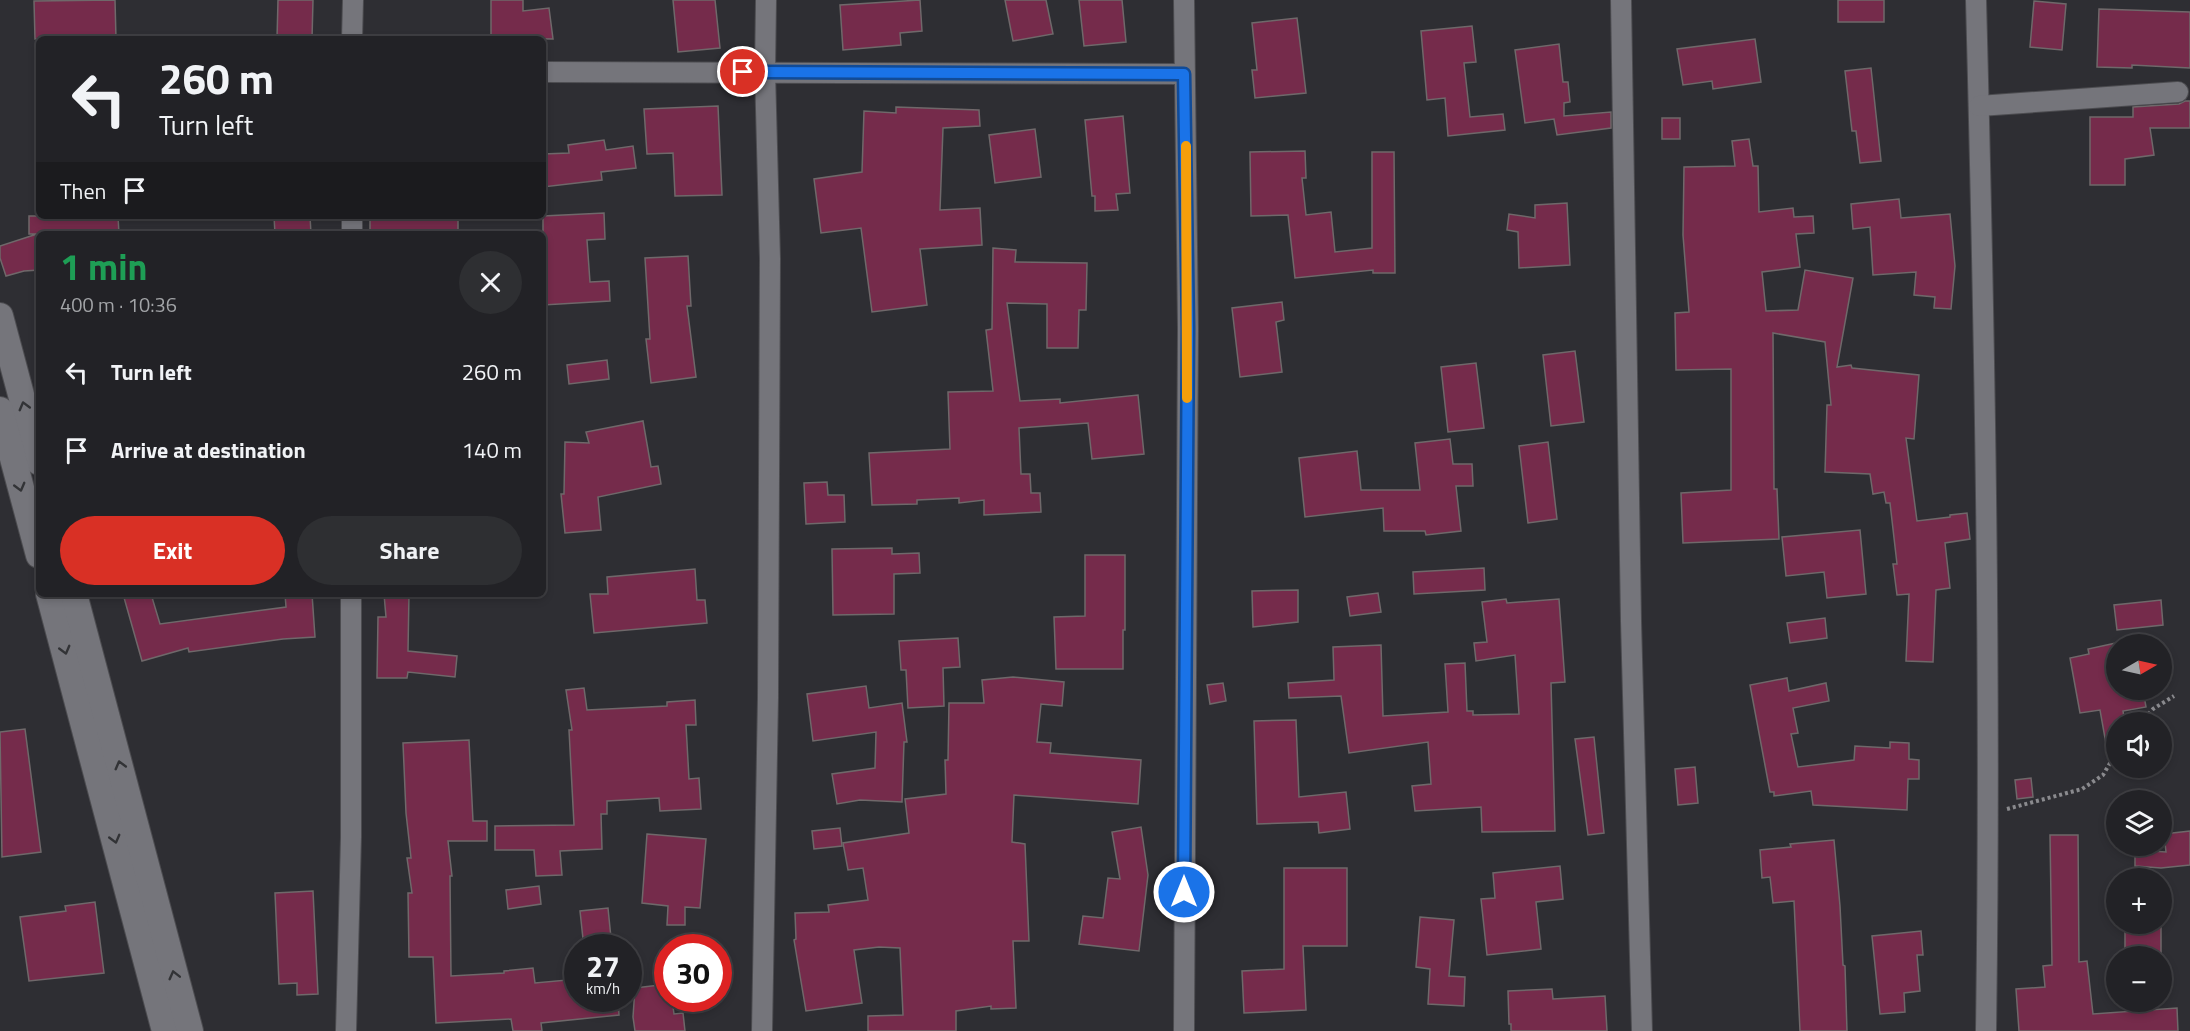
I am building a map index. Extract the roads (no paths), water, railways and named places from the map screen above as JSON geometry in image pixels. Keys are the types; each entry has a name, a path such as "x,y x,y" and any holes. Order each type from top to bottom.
{"street":[{"path":"352,36 353,0"},
{"path":"762,1031 768,697 770,271 765,72 766,0"},
{"path":"1184,0 1188,340 1184,1031"},
{"path":"1621,0 1631,621 1642,1031"},
{"path":"1976,0 1986,394 1989,815 1986,1031"},
{"path":"546,72 1184,74"},
{"path":"1979,106 2178,92"},
{"path":"0,316 36,451"},
{"path":"0,410 36,544"},
{"path":"51,597 165,1031"},
{"path":"75,597 190,1031"},
{"path":"346,1031 351,837 351,597"}]}
